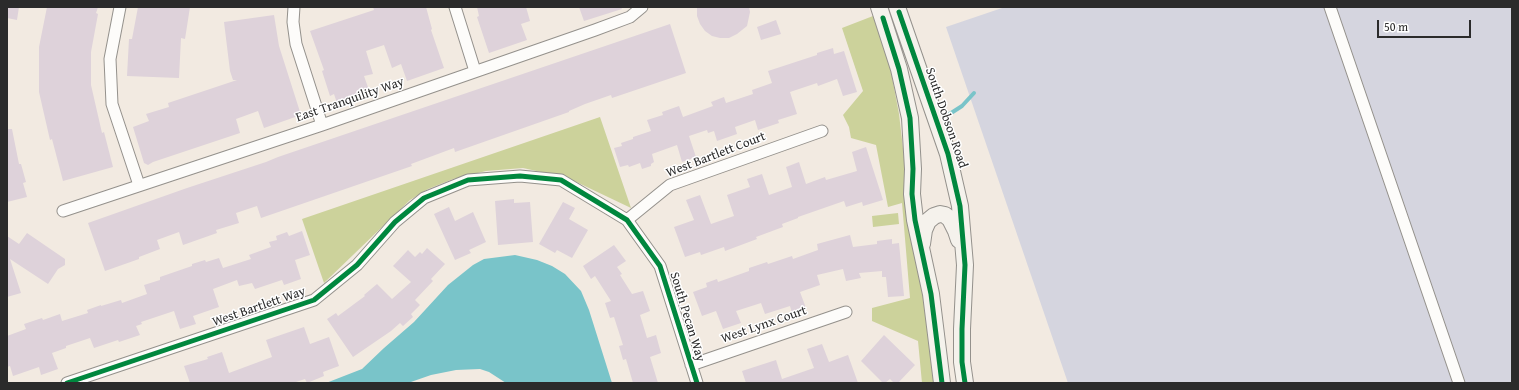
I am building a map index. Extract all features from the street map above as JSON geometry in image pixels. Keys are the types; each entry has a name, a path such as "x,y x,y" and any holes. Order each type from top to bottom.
{"street":[{"path":"120,7 110,59 112,104 139,185"},
{"path":"294,7 292,22 296,44 322,125"},
{"path":"455,7 475,71"},
{"name":"East Tranquility Way","path":"63,210 322,125 630,17 642,7"},
{"path":"879,7 906,94 912,142 912,194 915,220 933,308 942,383"},
{"name":"South Dobson Road","path":"897,7 948,154 960,206 965,265 962,329 962,362 964,383"},
{"path":"1330,7 1459,383"},
{"name":"West Bartlett Court","path":"627,220 670,185 822,131"},
{"name":"West Bartlett Way","path":"67,383 314,300 357,265 395,222 424,198 468,180 520,176 561,180 627,220"},
{"path":"922,250 924,230 928,221 934,216 940,214 945,215 950,219 956,231 965,265"},
{"name":"South Pecan Way","path":"627,220 660,266 696,383"},
{"name":"West Lynx Court","path":"691,365 846,312"}],"shaded area":[{"path":"1005,7 1512,7 1512,383 1068,383 946,27"}],"green space":[{"path":"873,16 890,66 899,114 910,208 936,383 922,383 918,341 872,321 872,308 910,298 902,203 888,207 876,145 851,138 849,127 843,115 863,91 842,28"},
{"path":"600,117 631,208 568,178 523,168 486,171 453,179 428,189 410,200 324,283 302,219"},
{"path":"898,213 899,224 873,227 872,216"}],"water":[{"path":"515,255 537,260 552,266 565,274 581,291 589,310 612,383 506,383 489,372 480,369 456,370 431,375 408,383 326,383 362,369 414,322 448,285 473,265 484,259"}],"building":[{"path":"7,7 19,7 17,20 7,18"},
{"path":"47,7 98,7 91,52 91,85 102,133 104,132 113,167 63,181 52,139 50,140 39,92 39,47"},
{"path":"138,7 190,7 185,39 181,38 179,78 127,76 129,39 132,39"},
{"path":"373,7 426,7 431,30 444,68 407,81 401,64 392,68 384,45 366,51 373,74 364,76 370,93 337,103 334,94 330,96 322,71 324,70 310,31 374,10"},
{"path":"477,7 526,7 530,21 521,24 527,40 489,53 477,17 479,16"},
{"path":"579,7 621,7 622,9 584,21"},
{"path":"697,7 749,7 750,12 747,26 729,38 712,36 705,31 700,24 697,16"},
{"path":"274,15 279,46 301,115 264,128 258,111 236,119 240,133 148,165 144,163 133,127 149,121 146,114 169,107 168,103 237,80 233,80 230,71 224,22"},
{"path":"776,20 781,34 761,40 757,27"},
{"path":"670,24 686,73 612,98 611,95 585,104 569,112 455,152 454,148 411,164 412,166 261,218 257,206 236,213 239,223 216,230 217,233 183,245 179,232 157,240 160,249 139,257 139,259 105,271 88,223"},
{"path":"833,48 834,54 844,51 857,92 843,96 837,79 818,86 817,83 790,92 797,114 778,120 779,123 758,130 755,120 735,127 737,134 717,141 714,131 708,133 707,130 689,136 696,157 682,162 677,145 652,154 654,162 651,166 642,169 640,163 629,167 628,165 620,167 614,148 622,146 621,143 633,139 633,137 651,131 647,120 663,115 662,112 679,106 683,117 713,106 711,102 724,97 726,103 753,94 752,90 772,83 768,71 817,55 817,53"},
{"path":"7,129 12,129 19,164 21,164 26,182 23,183 27,197 7,202"},
{"path":"866,147 883,200 863,206 862,202 846,207 844,201 798,217 782,224 783,227 725,251 724,247 701,255 700,252 685,257 674,227 694,220 686,200 700,195 711,224 734,216 727,195 750,187 747,179 762,174 769,195 792,187 786,167 799,162 806,184 825,177 826,180 857,171 852,152"},
{"path":"514,199 514,203 530,202 533,242 498,245 495,201"},
{"path":"563,202 575,208 569,219 588,230 572,258 557,250 555,253 539,244"},
{"path":"449,207 455,221 473,212 486,242 469,250 471,253 455,260 434,214"},
{"path":"302,231 310,255 295,260 301,279 284,285 282,280 255,289 252,283 239,286 237,280 213,289 219,307 193,316 196,324 180,329 174,311 141,322 142,324 136,326 140,335 119,342 118,340 94,348 90,338 66,346 66,348 52,353 58,369 41,375 39,367 13,376 10,366 7,367 7,336 26,329 24,324 42,318 43,320 60,314 62,321 88,313 87,310 101,305 121,300 122,303 147,294 144,285 160,280 160,277 192,266 192,264 219,258 223,268 251,259 249,255 271,247 269,242 277,240 276,236 287,232 289,236"},
{"path":"27,233 65,259 65,265 58,269 48,284 10,259 21,293 7,297 7,236 19,244"},
{"path":"850,235 853,247 877,244 877,241 892,239 892,244 899,243 904,296 888,297 886,277 882,277 882,271 859,273 861,278 846,281 843,269 817,275 820,285 800,292 806,308 792,313 790,306 765,314 761,303 736,311 741,323 723,329 716,311 702,316 693,292 707,287 706,283 717,279 718,282 749,271 749,268 767,262 768,264 792,256 793,259 818,250 817,244"},
{"path":"614,245 626,261 617,267 622,274 620,275 632,294 643,291 650,311 640,315 647,338 656,335 661,353 650,357 658,383 633,383 626,359 623,360 619,346 623,345 614,317 610,318 605,303 611,301 595,276 591,279 583,266"},
{"path":"427,248 445,264 431,279 433,281 415,300 420,305 411,314 413,317 403,326 400,323 391,331 353,357 327,319 336,313 338,316 365,296 364,295 377,284 392,299 411,282 393,266 408,250 415,257 420,252 422,254"},
{"path":"304,327 310,344 329,337 339,366 323,372 324,376 307,383 305,379 293,383 190,383 184,366 208,359 207,357 222,352 229,373 272,357 266,340"},
{"path":"884,335 915,365 898,383 894,383 890,379 883,383 861,361"},
{"path":"822,344 829,362 848,355 858,383 746,383 742,371 776,360 782,379 814,368 807,349"}],"waterway":[{"path":"948,115 962,106 974,93"}],"cycle path":[{"path":"899,12 948,154 960,206 965,265 962,329 962,362 965,383"},
{"path":"883,18 899,69 910,118 913,169 912,194 915,220 931,294 942,383"},
{"path":"67,383 314,300 357,265 395,222 424,198 468,180 520,176 561,180 627,220 660,266 697,383"}]}
